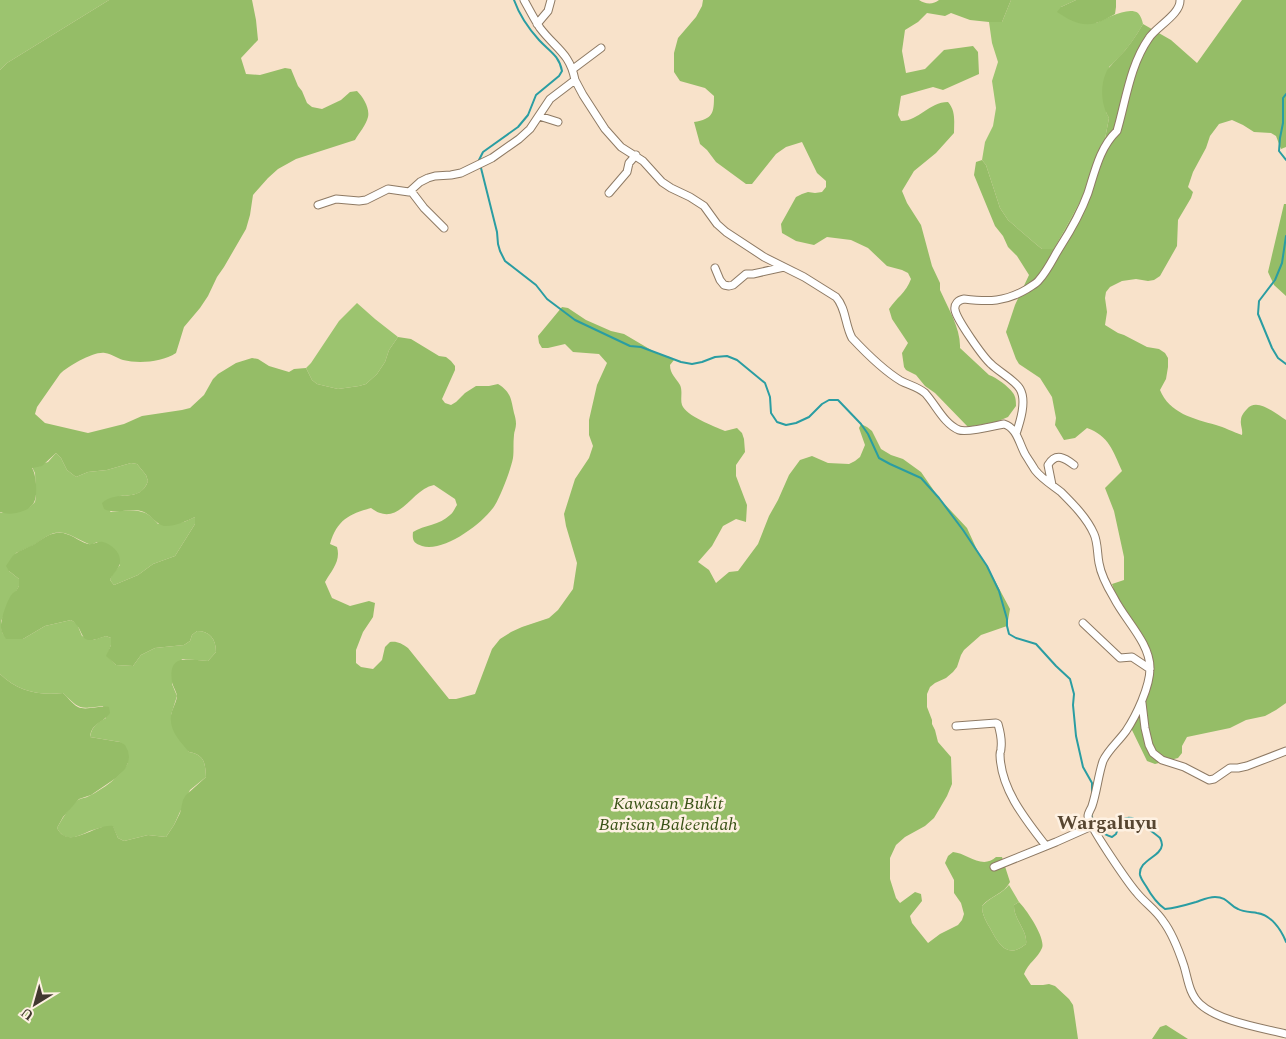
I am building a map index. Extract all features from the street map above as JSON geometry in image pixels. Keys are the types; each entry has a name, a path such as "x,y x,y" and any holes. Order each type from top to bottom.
{"street":[{"path":"524,0 537,24 566,56 583,95 605,128 621,147 636,155 662,182 704,206 717,224 726,232 764,257 836,297 843,308 848,331 852,338 890,372 902,381 925,393 954,427 960,431 1004,424 1012,428 1024,453 1036,471 1062,493 1082,514 1094,534 1100,569 1114,600 1145,648 1149,658 1150,669 1142,702 1126,731 1102,761 1088,818 1124,876 1168,927 1181,955 1192,995 1200,1004 1217,1014 1239,1022 1286,1034"},
{"path":"537,24 545,15 551,0"},
{"path":"1016,434 1021,420 1023,399 1020,389 990,364 981,353 958,316 955,309 956,303 960,300 993,301 1012,297 1038,282 1074,224 1105,146 1117,131 1133,72 1140,55 1149,38 1176,11 1180,0"},
{"path":"573,69 601,48"},
{"path":"318,205 336,199 362,201 388,189 408,192 428,178 451,175 486,162 530,129 550,99 575,80"},
{"path":"539,116 558,122"},
{"path":"609,193 627,172 629,163 636,155"},
{"path":"411,191 424,208 444,228"},
{"path":"715,268 720,280 724,285 729,286 746,274 784,267"},
{"path":"1052,485 1048,465 1052,460 1060,457 1074,465"},
{"path":"1083,623 1120,658 1132,657 1150,669"},
{"path":"1142,702 1145,728 1153,753 1162,760 1209,780 1214,779 1230,768 1247,766 1286,751"},
{"path":"956,726 998,724 1002,746 1000,755 1007,786 1022,814 1046,846"},
{"path":"994,866 1092,826"}],"green space":[{"path":"0,0 109,0 7,63 0,70"},
{"name":"Kawasan Bukit Barisan Baleendah","path":"109,0 252,0 258,40 241,58 246,74 260,75 285,68 291,69 307,103 312,107 322,109 341,100 350,92 357,91 366,103 368,117 355,140 296,159 278,169 253,195 246,229 217,277 208,296 184,327 176,353 157,360 143,362 123,360 105,353 94,354 75,363 60,374 37,407 35,414 45,423 88,433 124,424 142,416 190,408 204,395 218,374 236,363 252,358 289,372 294,369 306,368 312,380 317,384 338,389 359,386 366,384 377,374 398,337 411,339 439,356 446,357 455,366 442,399 445,403 451,405 476,386 498,384 510,396 515,418 513,458 503,489 495,505 482,520 462,535 441,545 431,547 415,543 413,532 446,518 457,505 455,499 434,485 426,488 397,511 389,514 381,513 371,508 350,516 336,529 330,544 337,547 338,552 335,565 325,582 332,598 350,606 369,601 375,603 373,617 363,632 356,650 356,663 361,667 373,669 382,660 385,647 390,642 399,643 408,648 449,699 475,694 492,649 500,639 522,627 549,618 558,610 573,589 577,563 564,514 575,479 589,458 593,446 589,435 589,420 597,385 607,363 599,354 573,352 565,344 542,348 538,336 562,307 568,308 586,320 611,331 624,334 658,354 670,357 674,360 670,368 681,387 681,403 685,409 701,420 725,431 737,428 742,433 745,452 736,465 736,476 747,505 746,522 736,519 723,526 712,546 698,562 709,570 716,583 729,572 738,571 758,544 789,475 800,460 812,456 828,463 849,464 860,457 865,445 859,428 861,424 867,427 872,431 881,449 903,459 921,472 939,498 967,528 978,552 1010,609 1007,626 981,635 964,650 953,672 930,687 927,694 927,707 938,742 951,757 952,784 934,818 896,845 890,858 890,879 896,898 900,903 915,892 921,894 922,901 910,916 912,923 928,943 940,934 958,925 964,914 961,903 954,893 954,880 945,863 948,856 953,852 985,862 991,861 996,857 1002,857 1010,882 982,906 984,918 996,939 1004,948 1008,950 1019,949 1026,944 1026,939 1014,910 1014,905 1019,902 1035,924 1042,943 1040,952 1024,974 1031,985 1049,984 1055,986 1069,999 1073,1005 1078,1039 0,1039 0,674 14,685 29,691 46,694 63,693 81,708 109,707 110,713 93,728 90,737 120,742 125,745 128,751 128,763 125,769 116,778 91,795 79,799 63,817 57,828 68,837 75,837 106,826 113,826 118,838 124,841 148,835 166,837 180,813 186,795 206,777 203,760 198,755 189,752 173,731 171,715 177,697 172,682 173,666 181,660 208,661 216,652 215,643 209,634 197,631 192,635 190,641 184,645 155,648 141,655 133,666 116,665 106,656 111,645 111,638 106,636 90,640 86,639 71,620 45,626 23,639 6,639 1,629 7,604 11,595 19,586 19,579 6,566 11,558 21,550 47,536 61,533 88,544 106,543 117,551 120,560 119,566 110,580 114,585 138,575 153,564 175,556 195,524 195,517 176,525 164,526 144,512 134,510 109,511 104,509 102,503 108,499 134,494 144,488 148,481 146,475 137,464 131,463 107,470 88,472 76,477 67,470 56,453 42,466 32,468 35,475 36,490 35,500 31,507 16,513 0,512 0,70 7,63"},
{"path":"703,0 919,0 934,3 939,0 1011,0 1002,22 970,20 951,13 945,16 927,13 918,22 905,30 902,51 906,73 925,69 944,50 973,46 978,52 979,74 943,90 933,87 901,96 898,115 901,121 907,120 935,105 948,102 951,105 954,117 954,133 936,153 914,171 902,191 921,225 932,266 940,283 940,290 956,326 960,348 989,375 1011,390 1014,395 1016,406 1008,417 996,422 968,427 916,375 906,370 902,353 908,343 892,319 889,309 909,284 911,279 908,273 887,266 868,248 851,240 827,237 814,245 796,241 782,233 781,224 796,197 808,192 822,192 826,187 826,181 817,173 802,142 786,147 776,154 752,184 746,184 716,162 700,144 694,122 709,117 714,107 714,96 705,88 680,81 674,72 674,53 678,38 696,17"},
{"path":"1011,0 1076,0 1061,7 1096,23 1123,12 1134,11 1139,14 1143,24 1128,47 1109,67 1106,112 1109,118 1104,144 1081,200 1054,249 1042,249 1008,220 1000,208 986,165 982,160 985,142 993,126 996,108 992,81 998,62 992,43 989,22 1002,22"},
{"path":"1076,0 1116,0 1115,14 1099,22 1085,24 1071,20 1057,12 1061,7"},
{"path":"1242,0 1286,0 1286,147 1281,149 1276,136 1271,133 1254,132 1232,120 1219,124 1210,136 1206,148 1193,172 1188,187 1193,192 1178,220 1177,246 1160,276 1148,281 1136,279 1122,281 1110,287 1106,292 1105,298 1107,312 1105,325 1147,347 1159,349 1165,353 1168,358 1168,367 1166,379 1160,390 1169,404 1183,414 1242,435 1242,417 1251,406 1256,405 1266,408 1286,420 1286,703 1265,716 1246,720 1230,728 1187,737 1182,746 1182,753 1178,758 1155,764 1147,761 1131,728 1152,680 1151,651 1115,593 1112,584 1124,580 1124,557 1114,511 1105,488 1122,471 1109,445 1094,431 1087,428 1075,438 1064,440 1055,425 1056,418 1052,397 1040,378 1019,364 1016,359 1006,332 1015,305 1029,275 995,226 974,175 976,162 982,160 986,165 1000,208 1008,220 1042,249 1054,249 1081,200 1104,144 1109,118 1104,107 1102,90 1108,69 1135,37 1143,24 1171,40 1197,63"},
{"path":"1284,204 1286,204 1286,296 1274,285 1268,272"},
{"path":"357,303 398,337 377,374 366,384 338,389 317,384 312,380 306,368 339,321"},
{"path":"56,453 67,470 76,477 88,472 107,470 131,463 137,464 146,475 148,481 146,486 141,492 120,496 110,512 139,511 149,515 158,524 184,522 195,517 195,524 175,556 153,564 138,575 114,585 110,580 120,565 97,542 91,545 59,532 46,536 34,545 16,553 9,571 19,579 19,586 1,621 3,634 23,639 45,626 71,620 77,624 82,636 93,640 106,636 111,638 111,645 107,656 116,665 133,666 141,655 155,648 184,645 190,641 192,635 197,631 209,634 215,643 216,652 208,661 182,659 172,684 177,696 171,715 189,752 198,755 203,760 206,777 190,790 174,825 166,837 148,835 124,841 118,838 113,827 98,828 75,837 65,837 61,834 57,828 72,806 78,800 88,797 111,782 128,763 120,742 90,737 95,725 106,718 103,706 80,707 63,693 46,694 29,691 14,685 0,674 0,512 30,507 35,502 35,473 32,467 48,462"},
{"path":"1009,885 1019,902 1014,905 1014,910 1026,939 1026,944 1019,949 1013,950 1004,948 996,939 983,915 982,909 985,903"},
{"path":"1166,1025 1188,1039 1152,1039 1160,1027"}],"waterway":[{"path":"514,0 528,26 559,61 562,71 559,76 536,95 528,115 518,127 483,152 479,160 497,232 498,244 505,261 536,285 547,299 575,320 630,346 641,347 681,362 692,364 715,357 727,356 737,360 765,383 770,397 771,413 777,422 786,425 796,423 809,417 829,400 838,400 861,424 868,434 879,458 921,478 963,530 987,566 999,591 1009,634 1036,644 1070,679 1074,694 1073,705 1076,736 1083,767 1092,783 1092,795"},
{"path":"1286,94 1283,98 1283,123 1279,151 1286,160"},
{"path":"1286,236 1282,263 1275,280 1259,301 1258,314 1272,348 1278,358 1286,364"},
{"path":"1091,814 1098,829 1112,837 1116,834 1121,820 1132,818 1160,838 1161,849 1142,866 1140,875 1154,899 1165,909 1219,897 1240,910 1262,914 1267,917 1278,928 1286,942"}],"district":[{"name":"Wargaluyu","path":"1107,822"}]}
